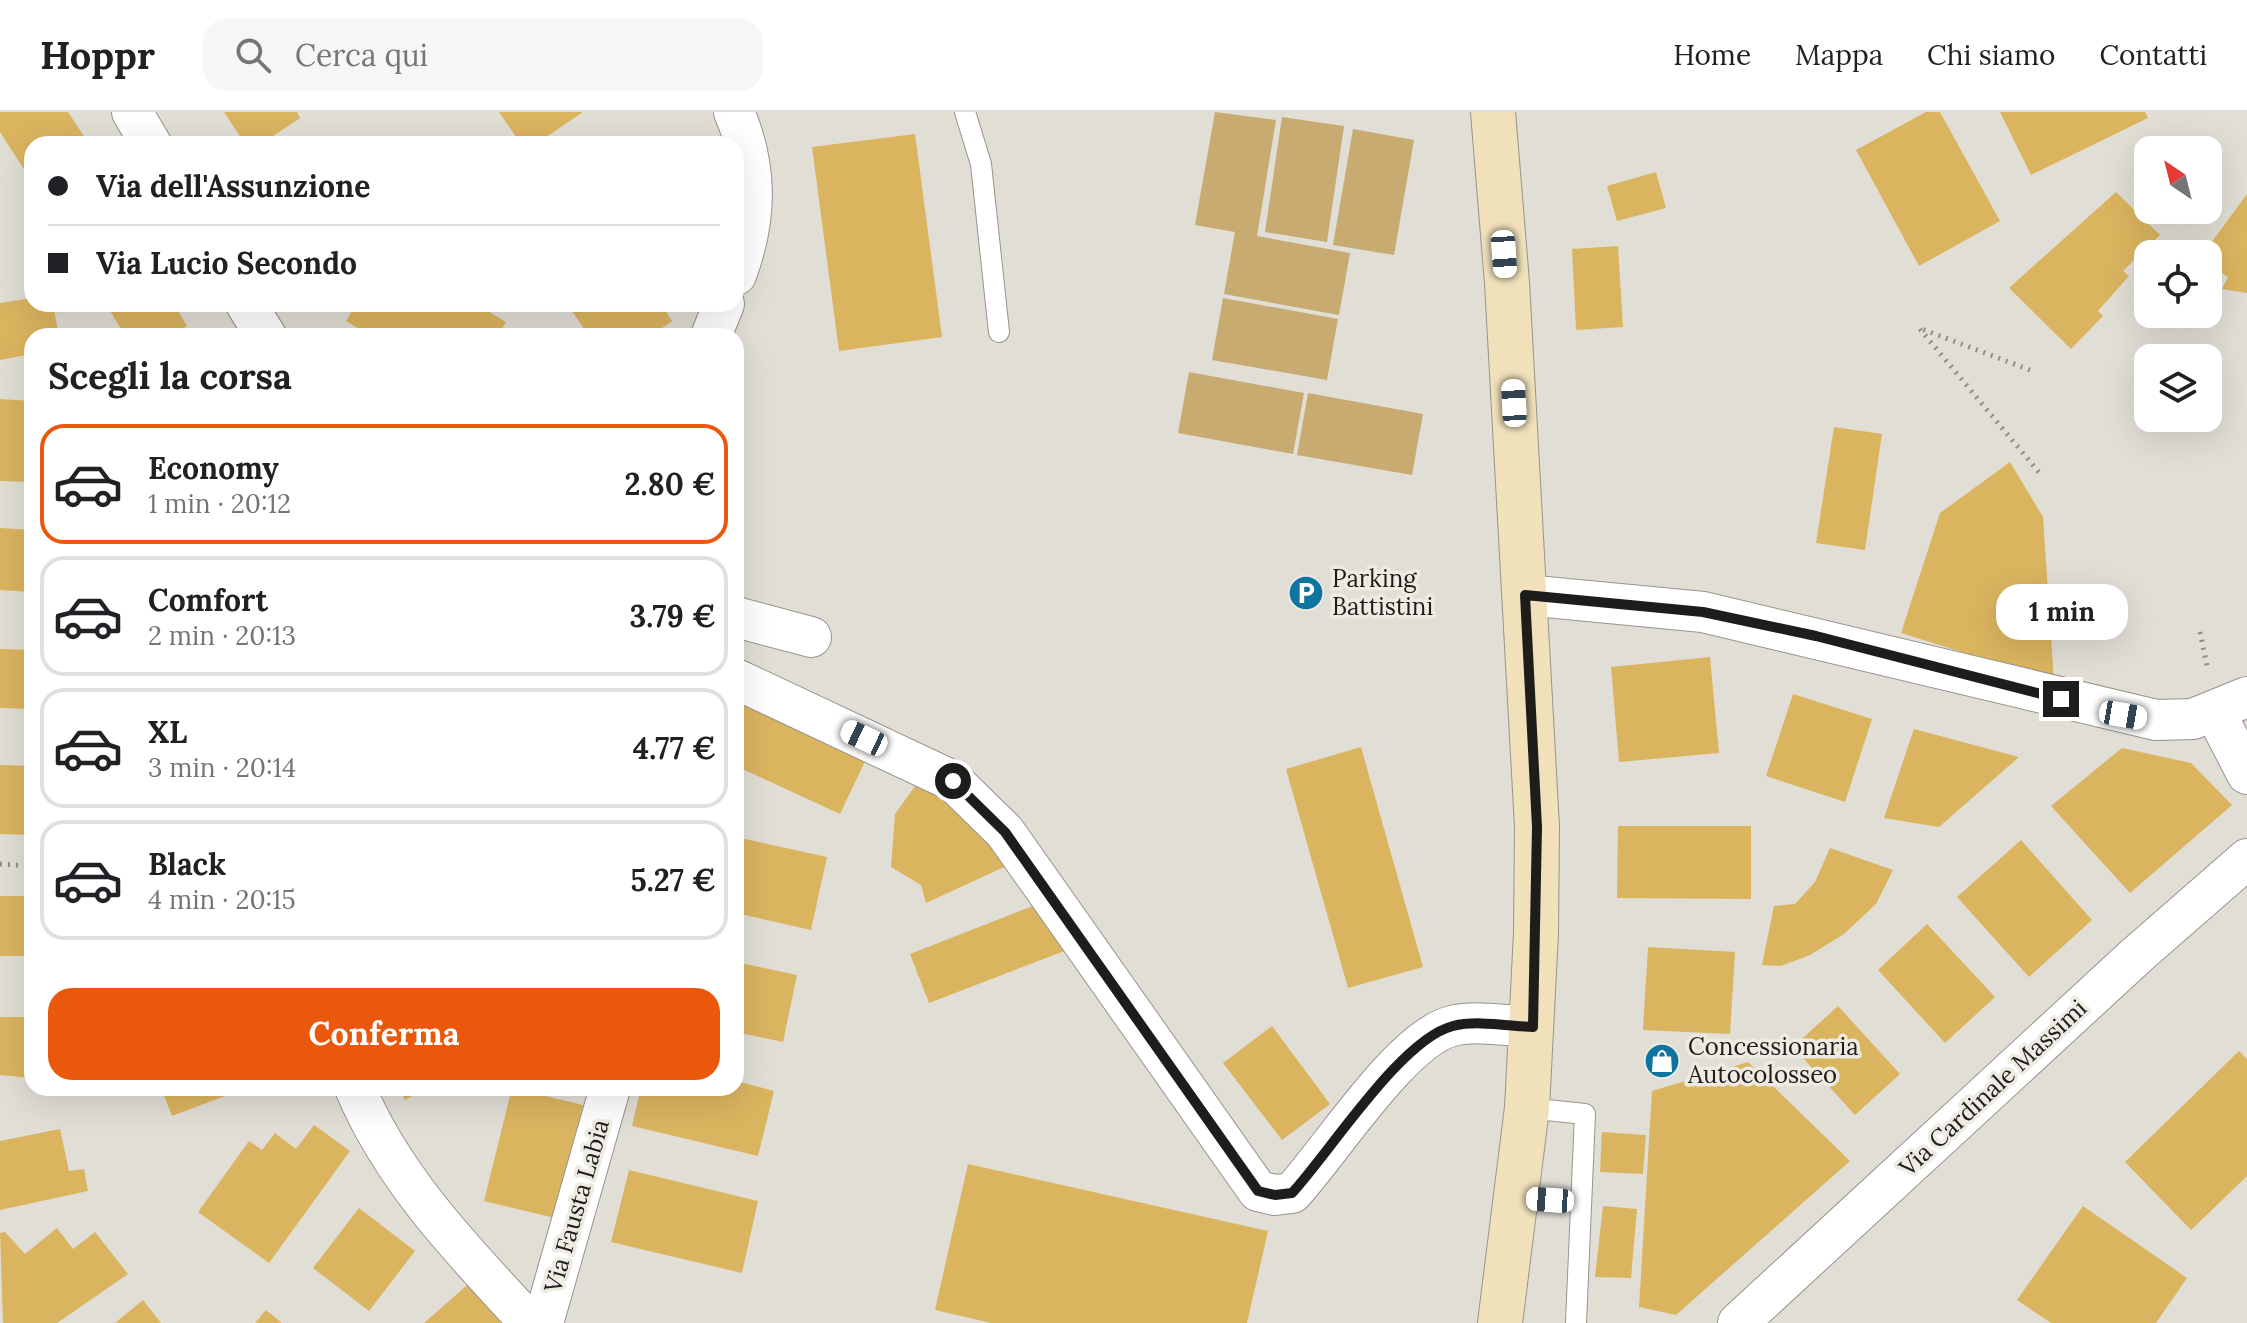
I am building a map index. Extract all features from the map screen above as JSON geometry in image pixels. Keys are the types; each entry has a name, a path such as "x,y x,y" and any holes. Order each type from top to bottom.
{"main road":[{"path":"1493,112 1537,827 1533,1027 1527,1108 1500,1323"}],"street":[{"path":"132,112 146,136"},
{"path":"734,112 743,136"},
{"path":"744,138 754,203 744,253"},
{"path":"1525,595 1703,612 1816,636 2147,719 2193,719 2231,705 2247,774"},
{"path":"744,619 811,637"},
{"path":"744,683 915,761 953,781 964,791 1005,832 1258,1191 1275,1195 1292,1193 1382,1084 1432,1035 1454,1025 1533,1027"},
{"name":"Via Cardinale Massimi","path":"1737,1322 2137,955 2247,859"},
{"path":"358,1096 436,1222 530,1323"},
{"name":"Via Fausta Labia","path":"543,1323 608,1096"}],"lane":[{"path":"965,112 981,164 999,332"},
{"path":"1527,1108 1585,1114 1576,1323"},
{"path":"1518,1198 1581,1202"}],"path":[{"path":"2030,370 1919,328 2042,476"},
{"path":"0,864 24,866"}],"shaded area":[{"path":"1215,112 1276,120 1257,236 1350,253 1339,315 1224,294 1235,232 1195,225"},
{"path":"1282,117 1344,126 1327,242 1265,232"},
{"path":"1353,129 1414,140 1394,255 1333,245"},
{"path":"1223,298 1338,319 1327,380 1212,360"},
{"path":"1189,372 1304,393 1293,454 1178,433"},
{"path":"1308,393 1423,414 1412,475 1297,455"}],"building":[{"path":"0,112 68,112 84,136 24,136 24,170 0,132"},
{"path":"224,112 297,112 300,118 273,136 240,136"},
{"path":"499,112 583,112 548,136 516,136"},
{"path":"1926,112 1940,112 2000,221 1919,266 1856,150"},
{"path":"2000,112 2145,112 2148,118 2031,175"},
{"path":"915,134 942,337 839,351 812,147"},
{"path":"1656,172 1666,208 1617,221 1607,186"},
{"path":"2116,192 2134,210 2134,224 2149,224 2160,235 2155,240 2134,240 2134,260 2123,271 2129,276 2098,311 2103,316 2071,349 2009,288"},
{"path":"2247,194 2247,293 2222,289 2228,277 2222,273 2222,240 2213,240"},
{"path":"1618,246 1623,327 1576,330 1572,249"},
{"path":"24,299 24,312 54,312 58,328 24,328 24,356 0,360 0,303"},
{"path":"111,312 179,312 187,326 184,328 120,328"},
{"path":"351,312 489,312 506,322 503,328 358,328 346,321"},
{"path":"572,312 666,312 672,321 662,328 584,328"},
{"path":"0,399 24,400 24,482 0,481"},
{"path":"1834,427 1882,434 1865,550 1816,543"},
{"path":"2010,462 2043,517 2054,681 1901,633 1940,513"},
{"path":"0,528 24,530 24,592 0,590"},
{"path":"0,649 24,650 24,709 0,708"},
{"path":"1710,657 1719,753 1619,762 1611,667"},
{"path":"745,693 870,751 840,814 744,770"},
{"path":"1793,694 1872,719 1845,802 1766,776"},
{"path":"1914,729 2019,757 1939,827 1884,818"},
{"path":"1361,747 1423,967 1348,988 1286,769"},
{"path":"2122,748 2191,763 2232,805 2130,893 2051,806"},
{"path":"0,765 24,766 24,835 0,834"},
{"path":"921,778 1015,862 926,903 921,885 891,867 895,814"},
{"path":"1618,826 1751,826 1751,899 1617,898"},
{"path":"744,839 827,857 811,930 744,915"},
{"path":"2021,840 2092,920 2029,977 1957,897"},
{"path":"1830,848 1893,870 1876,904 1844,934 1810,955 1781,966 1762,965 1774,906 1795,904 1815,882"},
{"path":"0,896 24,896 24,956 0,956"},
{"path":"1048,900 1067,950 929,1003 910,954"},
{"path":"1927,924 1995,997 1945,1043 1878,970"},
{"path":"1648,947 1735,952 1730,1034 1643,1030"},
{"path":"744,964 797,975 783,1042 744,1034"},
{"path":"1838,1006 1900,1074 1855,1115 1793,1047"},
{"path":"0,1017 24,1017 24,1077 0,1075"},
{"path":"1272,1026 1330,1104 1282,1140 1223,1063"},
{"path":"2239,1051 2247,1059 2247,1176 2191,1230 2125,1162"},
{"path":"1748,1062 1850,1161 1676,1315 1639,1307 1652,1091"},
{"path":"744,1083 774,1091 758,1156 632,1126 639,1096 744,1096"},
{"path":"164,1096 225,1096 172,1116"},
{"path":"510,1096 545,1096 583,1105 555,1218 484,1201"},
{"path":"314,1125 350,1151 269,1263 198,1212 249,1141 262,1150 275,1133 296,1149"},
{"path":"60,1129 69,1171 84,1169 88,1191 0,1210 0,1141"},
{"path":"1602,1132 1646,1135 1643,1174 1600,1172"},
{"path":"968,1164 1268,1231 1247,1323 991,1323 935,1310"},
{"path":"629,1170 758,1201 742,1273 611,1242"},
{"path":"1603,1206 1637,1209 1631,1278 1595,1277"},
{"path":"2083,1206 2187,1278 2156,1323 2051,1323 2017,1300"},
{"path":"359,1208 415,1251 369,1311 313,1268"},
{"path":"57,1228 73,1249 95,1232 128,1274 57,1323 3,1323 0,1233 5,1232 25,1254"},
{"path":"473,1280 510,1323 424,1323"},
{"path":"143,1300 161,1323 115,1323"},
{"path":"266,1310 282,1323 255,1323"}],"place":[{"name":"Parking Battistini","path":"1306,593"},
{"name":"Concessionaria Autocolosseo","path":"1662,1061"}],"route":[{"path":"953,781 1005,832 1258,1191 1275,1195 1292,1193 1318,1165 1372,1095 1411,1052 1432,1035 1454,1025 1533,1027 1537,827 1525,595 1597,599 1703,612 1816,636 2061,699"}]}
